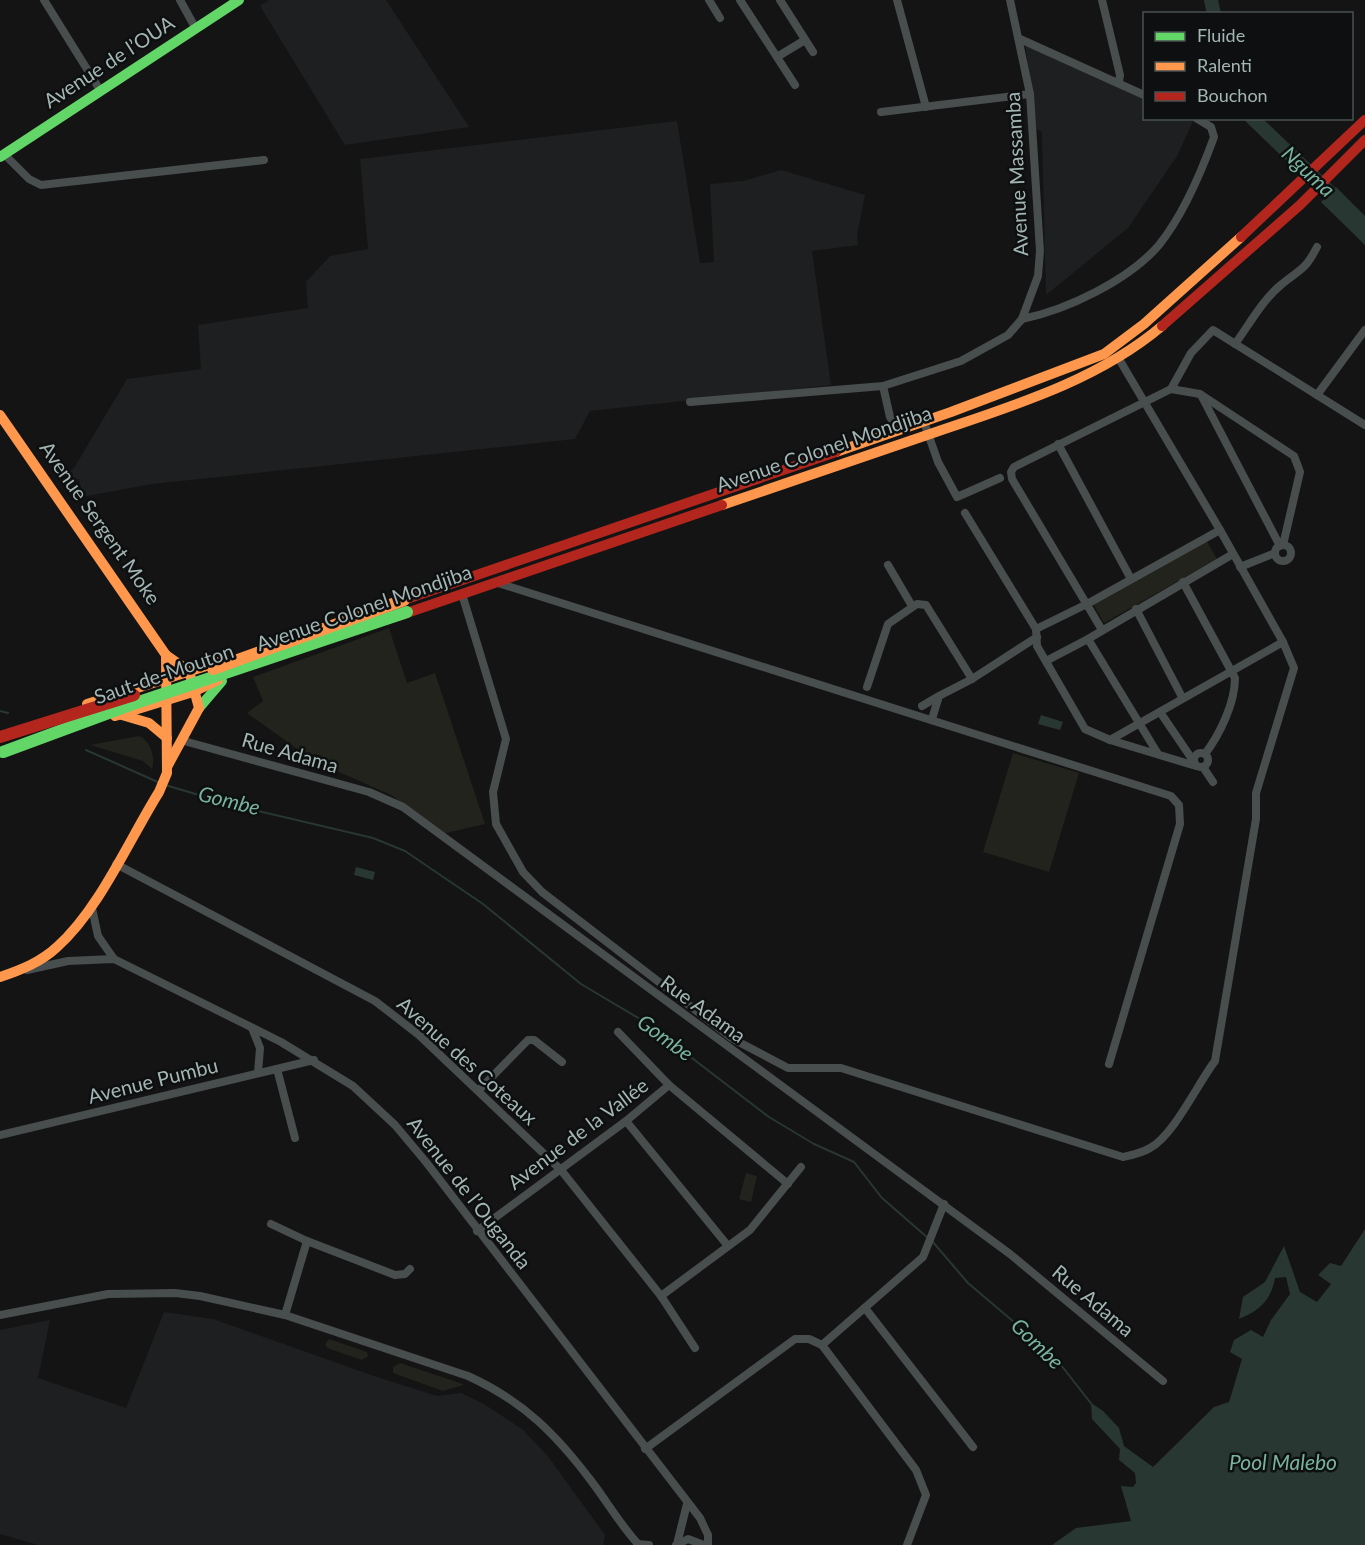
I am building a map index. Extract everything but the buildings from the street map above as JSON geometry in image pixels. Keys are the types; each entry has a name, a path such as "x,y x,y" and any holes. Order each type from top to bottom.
{"main road":[{"name":"Avenue de l’OUA","path":"2,156 239,0"},
{"name":"Avenue Colonel Mondjiba","path":"1,752 194,692 227,676 407,612 822,470 927,428 1118,345 1289,194 1365,120"},
{"name":"Avenue Colonel Mondjiba","path":"0,737 115,694 404,600 898,431 927,428 1082,378 1119,359 1167,322 1300,205 1365,140"},
{"name":"Avenue Sergent Moke","path":"0,415 166,655"},
{"path":"818,458 822,470"},
{"path":"493,569 497,582"},
{"name":"Saut-de-Mouton","path":"0,737 208,670 404,600"},
{"name":"Saut-de-Mouton","path":"1,752 130,705 407,612"},
{"path":"166,655 189,671 199,708"},
{"path":"166,655 167,770"},
{"path":"207,665 213,682"},
{"path":"0,977 22,971 67,940 92,908 159,792 167,770 184,741 199,708 227,676"},
{"path":"143,685 149,705"},
{"path":"120,714 148,723 167,738"}],"street":[{"path":"44,0 100,90"},
{"path":"180,0 196,29"},
{"path":"709,0 720,18"},
{"path":"740,0 795,84"},
{"path":"780,0 813,51"},
{"path":"897,0 926,107"},
{"name":"Avenue Massamba","path":"690,402 883,386 961,361 1008,335 1022,319 1038,276 1040,251 1030,94 1010,0"},
{"path":"1102,0 1120,75 1119,82"},
{"path":"1020,39 1143,94"},
{"path":"777,57 806,40"},
{"path":"881,112 1030,94"},
{"path":"1022,319 1069,306 1137,265 1158,246 1186,198 1214,137 1211,127 1199,120"},
{"path":"2,156 34,183 41,185 264,160"},
{"path":"1235,344 1282,284 1297,275 1309,263 1317,247"},
{"path":"1102,630 1011,472 1014,467 1171,389 1191,353 1213,330 1365,425"},
{"path":"1317,395 1365,330"},
{"path":"462,594 506,739 493,792 496,824 523,872 542,892 732,1039 778,1064 803,1070 823,1066 842,1068 1123,1157 1151,1148 1162,1138 1204,1080 1215,1060 1257,819 1256,793 1293,679 1294,668 1283,642 1220,530 1119,359"},
{"path":"883,386 890,417 898,431"},
{"path":"1171,389 1200,394 1294,456 1300,472 1299,481 1279,548 1240,567"},
{"path":"1200,394 1279,548"},
{"path":"927,428 938,462 957,496 1000,478"},
{"path":"1058,444 1131,579"},
{"path":"965,513 1036,633 1037,646 1085,729 1110,740 1198,765 1208,760 1205,754"},
{"path":"922,706 972,679 1036,633 1220,530"},
{"path":"1046,661 1233,554"},
{"path":"888,565 912,606"},
{"path":"497,582 1171,796 1179,805 1180,824 1109,1064"},
{"path":"1183,582 1235,678 1235,688 1218,735 1205,754"},
{"path":"867,687 888,624 912,606 926,605 972,679"},
{"path":"1136,609 1182,697"},
{"path":"1088,639 1158,754"},
{"path":"1110,740 1182,697 1283,642"},
{"path":"932,719 939,696"},
{"path":"1160,712 1212,782"},
{"name":"Rue Adama","path":"184,741 369,792 392,801 944,1204 1010,1254 1163,1381"},
{"path":"1198,765 1198,754 1205,754"},
{"name":"Avenue des Coteaux","path":"116,864 375,1001 419,1035 561,1170 662,1296 695,1348"},
{"path":"92,908 98,936 114,959"},
{"name":"Avenue de l’Ouganda","path":"22,971 69,961 114,959 252,1027 314,1060 353,1086 395,1125 586,1368 705,1526 706,1545"},
{"path":"252,1027 260,1048 258,1073"},
{"path":"618,1032 669,1085 788,1184"},
{"path":"479,1090 528,1040 534,1040 561,1062"},
{"name":"Avenue Pumbu","path":"0,1135 314,1060"},
{"path":"277,1069 295,1138"},
{"name":"Avenue de la Vallée","path":"477,1230 626,1121 669,1085"},
{"path":"626,1121 728,1246"},
{"path":"662,1296 728,1246 765,1214 801,1167"},
{"path":"822,1345 923,1257 944,1204"},
{"path":"271,1224 307,1241 395,1275 405,1274 410,1269"},
{"path":"285,1315 307,1241"},
{"path":"0,1315 108,1294 175,1293 234,1302 285,1315 468,1376 492,1386 524,1407 555,1436 638,1544 649,1545"},
{"path":"865,1308 973,1447"},
{"path":"645,1449 795,1339 809,1339 822,1345 916,1470 924,1485 926,1495 907,1545"},
{"path":"687,1504 677,1544 694,1540 706,1545"}],"shaded area":[{"path":"269,0 386,0 469,127 345,145 260,6"},
{"path":"1025,44 1143,99 1143,120 1193,121 1177,156 1128,228 1046,295 1042,132 1036,129"},
{"path":"677,121 700,263 714,262 710,184 743,181 781,170 865,195 857,235 858,245 812,251 831,385 590,411 575,439 152,484 82,497 79,479 71,481 66,474 74,468 127,379 201,369 198,325 308,308 306,282 330,256 368,249 360,159"},
{"path":"1206,540 1217,559 1104,623 1093,604"},
{"path":"389,628 407,683 435,673 485,824 442,834 391,795 314,761 247,713 263,701 253,677"},
{"path":"139,736 146,741 151,750 152,769 143,761 90,745"},
{"path":"1013,753 1079,773 1049,872 983,852"},
{"path":"746,1173 757,1176 751,1202 739,1199"},
{"path":"164,1312 213,1319 437,1396 461,1393 484,1404 522,1429 547,1455 605,1535 603,1545 38,1545 0,1534 0,1330 50,1320 38,1378 126,1408"},
{"path":"329,1339 367,1352 368,1356 362,1360 327,1348 325,1344"},
{"path":"400,1363 463,1385 443,1391 393,1373 393,1367"}],"water":[{"path":"1336,187 1365,216 1365,245 1321,202"},
{"path":"1041,715 1063,722 1060,730 1038,724"},
{"path":"356,867 375,872 373,880 354,875"},
{"name":"Pool Malebo","path":"1365,1229 1365,1545 1052,1545 1076,1528 1131,1521 1121,1486 1133,1487 1136,1483 1135,1473 1119,1460 1120,1449 1092,1419 1091,1403 1103,1411 1119,1428 1124,1446 1153,1467 1214,1407 1229,1402 1242,1359 1230,1352 1234,1340 1251,1330 1263,1337 1271,1320 1290,1294 1286,1277 1275,1278 1271,1292 1263,1303 1253,1312 1239,1319 1243,1297 1265,1282 1284,1246 1300,1292 1317,1302 1331,1284 1318,1275 1330,1263 1341,1266"}],"waterway":[{"name":"Nguma","path":"1211,0 1214,12"},
{"name":"Nguma","path":"1254,120 1365,226"},
{"name":"Gombe","path":"0,711 8,713"},
{"name":"Gombe","path":"86,750 160,783"},
{"name":"Gombe","path":"165,785 233,805 373,838 405,851 483,904 581,984 645,1022 769,1117 814,1144 854,1162 882,1198 928,1238"},
{"name":"Gombe","path":"932,1241 968,1283 1054,1356 1093,1406"}],"traffic: fast":[{"path":"0,157 239,0"},
{"path":"3,752 130,705 407,612"},
{"path":"199,708 222,681"}],"traffic: slow":[{"path":"836,452 951,412 1104,354 1144,324 1241,237"},
{"path":"722,505 993,413 1053,390 1110,362 1162,326"},
{"path":"0,415 166,655"},
{"path":"213,669 404,600"},
{"path":"166,655 189,671 199,708 167,767"},
{"path":"0,977 44,957 72,932 100,894 159,792 167,773 166,655"},
{"path":"87,704 225,660"},
{"path":"115,716 193,692 218,680"},
{"path":"122,715 149,723 167,738"}],"traffic: jam":[{"path":"1241,237 1365,120"},
{"path":"1162,326 1300,205 1365,140"},
{"path":"395,603 836,452"},
{"path":"398,616 722,505"},
{"path":"0,737 134,695"}]}
